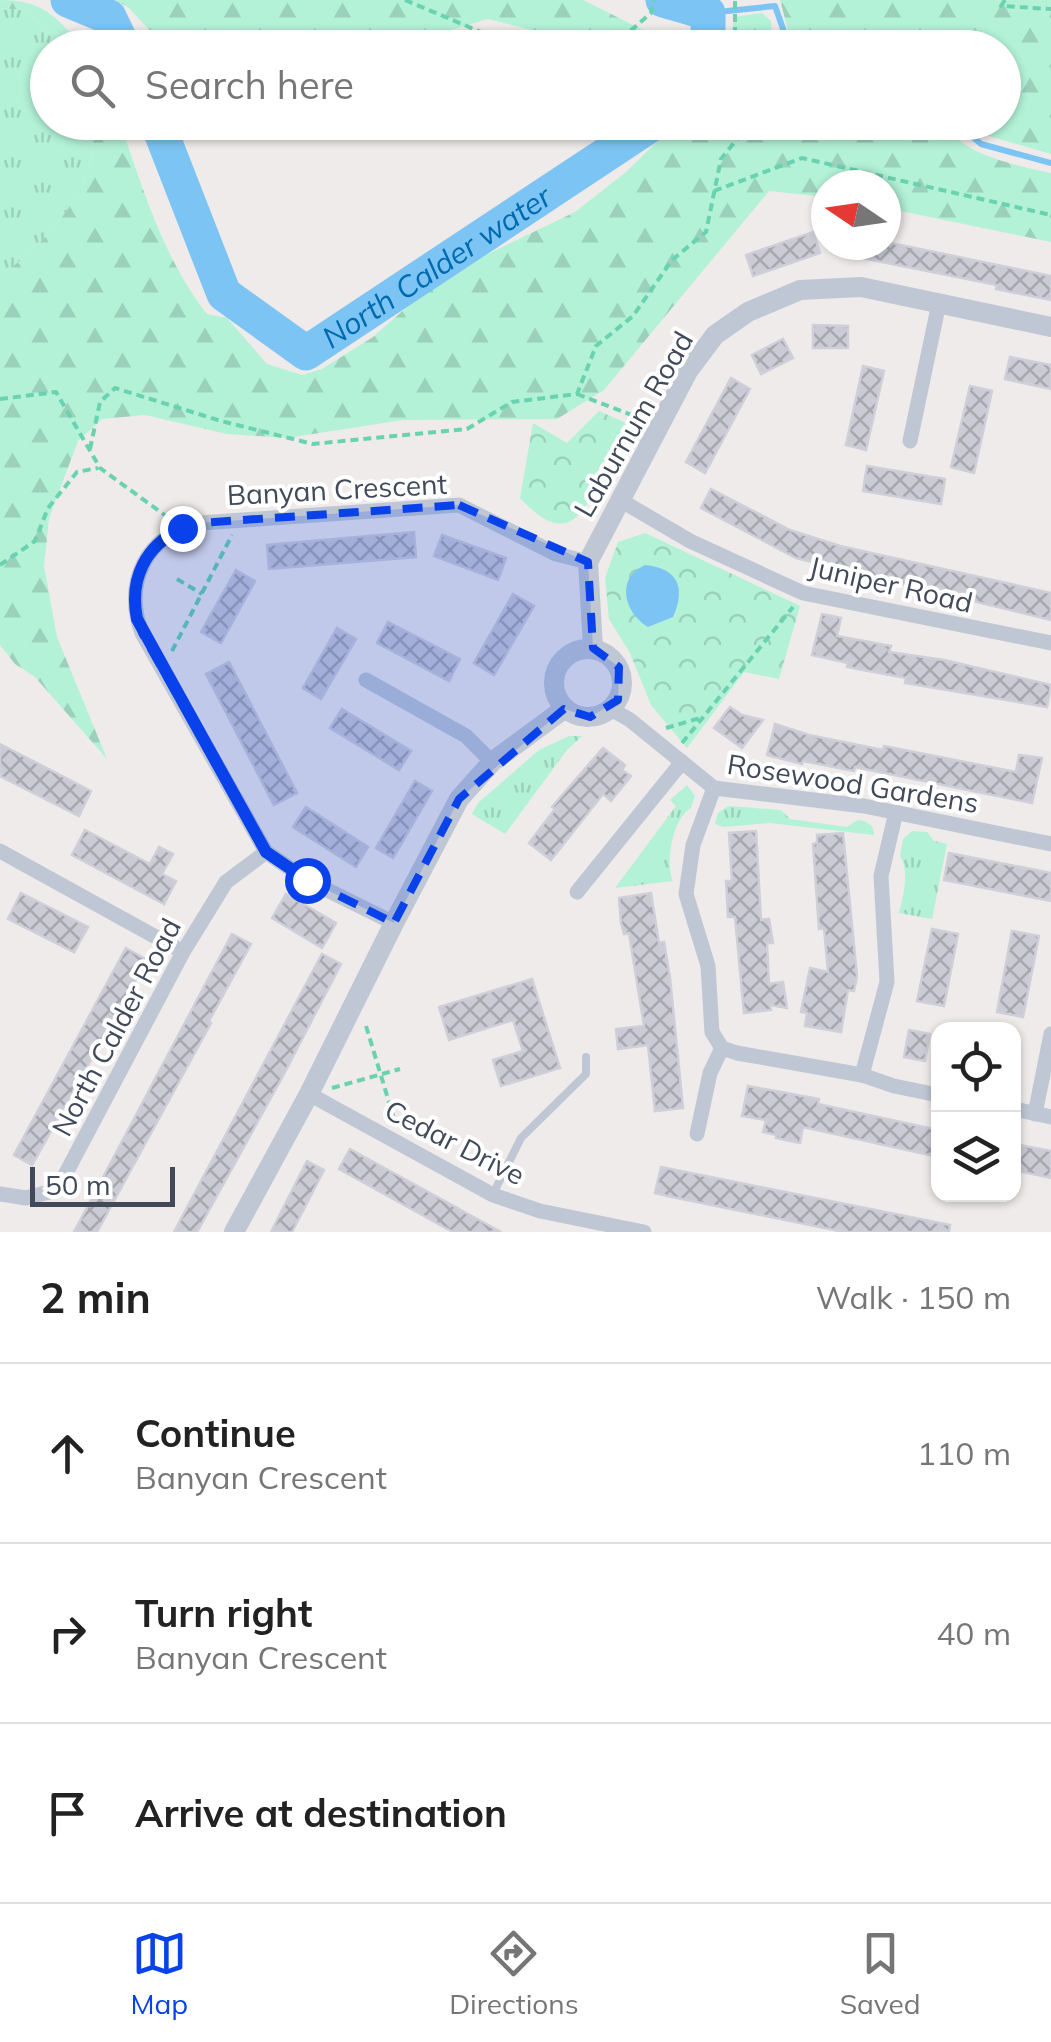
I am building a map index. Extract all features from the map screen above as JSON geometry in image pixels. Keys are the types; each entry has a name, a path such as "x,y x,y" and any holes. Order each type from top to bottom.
{"street":[{"name":"Laburnum Road","path":"593,648 588,562 688,371 715,336 748,312 800,290 861,287 1051,327"},
{"path":"910,441 938,303"},
{"name":"Juniper Road","path":"620,500 690,541 802,593 1051,644"},
{"name":"Banyan Crescent","path":"182,528 242,518 459,505 556,554 588,562"},
{"path":"182,528 151,551 134,589 137,619 162,669 266,852 307,880 394,923"},
{"path":"593,648 611,656 623,678 618,700 611,709 590,717 564,709 554,696 554,674 568,655 593,648"},
{"path":"366,680 466,736 492,762"},
{"path":"234,1232 460,799 492,762 564,709"},
{"name":"Rosewood Gardens","path":"611,709 714,788 896,812 1051,844"},
{"path":"577,892 678,759"},
{"path":"714,788 693,845 686,894 708,966 712,1032 722,1048 862,1075 931,1094"},
{"path":"862,1075 887,982 881,876 896,812"},
{"path":"0,851 183,952"},
{"name":"North Calder Road","path":"0,1194 26,1198 57,1190 183,952 226,882 266,852"},
{"path":"1043,1115 1051,1034"},
{"path":"698,1134 710,1074 722,1048"},
{"name":"Cedar Drive","path":"309,1094 493,1195 540,1211 635,1231"}],"lane":[{"path":"493,1195 521,1138 586,1074 586,1057"}],"path":[{"path":"405,0 476,30"},
{"path":"632,30 651,13 654,0"},
{"path":"735,0 735,30"},
{"path":"1005,0 1001,6 1051,9"},
{"path":"576,394 596,346 633,316 672,260 706,232 721,159 736,140"},
{"path":"714,192 802,158 1051,215"},
{"path":"90,449 100,402 115,388 313,444 467,429 512,402 576,394 660,425"},
{"path":"0,399 56,392 100,468 182,528"},
{"path":"0,564 35,541 48,508 77,472 100,468"},
{"path":"162,669 242,518"},
{"path":"177,579 202,594"},
{"path":"678,759 702,718 742,666 773,635 802,593"},
{"path":"648,734 702,718"},
{"path":"357,998 402,1145"},
{"path":"309,1094 400,1069"}],"highlighted area":[{"path":"459,505 588,562 593,648 619,667 618,700 590,717 564,709 459,799 394,923 307,880 266,852 142,633 134,589 144,561 170,534 200,523"}],"green space":[{"path":"0,0 28,3 48,12 68,30 45,30 27,10 0,8"},
{"path":"115,0 583,0 643,30 531,30 488,19 451,30 149,30 129,8"},
{"path":"780,0 1051,0 1051,154 1003,140 1021,140 1021,30 788,30"},
{"path":"0,8 27,10 45,30 30,30 30,140 93,140 93,145 89,167 67,210 35,247 0,276"},
{"path":"762,13 771,21 772,30 732,30 734,17"},
{"path":"93,140 126,140 166,246 207,314 227,318 267,364 302,375 322,369 373,337 442,276 575,212 659,140 960,140 1008,163 1051,173 1051,242 901,211 901,170 811,170 811,195 769,191 604,390 557,419 403,420 287,438 227,434 145,415 102,419 78,441 49,518 44,566 57,637 107,759 35,677 15,664 0,645 0,276 52,229 80,189 89,167"},
{"path":"599,411 630,425 579,514 560,524 549,521 520,498 533,423 567,443"},
{"path":"645,533 800,606 779,679 744,672 687,748 651,705 630,653 609,619 605,578 618,542"},
{"path":"569,736 582,736 567,750 505,834 472,814 478,803 539,750"},
{"path":"687,785 695,796 672,842 673,881 615,888 676,806 670,800"},
{"path":"728,806 781,810 790,819 847,827 858,820 871,826 874,835 770,823 723,827 715,824 718,813"},
{"path":"912,831 927,832 934,841 947,844 932,919 899,913 905,877 900,856 903,839"}],"water":[{"path":"645,565 665,570 679,589 673,617 648,627 633,613 626,596 629,578"}],"building":[{"path":"811,233 811,256 753,276 746,255"},
{"path":"901,245 1051,276 1051,300 996,289 997,285 872,260 901,260"},
{"path":"813,325 848,326 848,348 813,348"},
{"path":"783,339 793,358 761,374 752,355"},
{"path":"1010,357 1051,365 1051,389 1005,379"},
{"path":"863,366 884,371 866,450 846,445"},
{"path":"731,378 750,389 705,473 686,462"},
{"path":"970,386 992,391 974,473 951,467"},
{"path":"867,466 945,479 941,504 863,491"},
{"path":"711,489 790,530 840,546 1051,593 1051,620 796,558 701,508"},
{"path":"414,532 416,557 269,569 267,545"},
{"path":"442,535 506,558 498,580 434,556"},
{"path":"236,570 255,581 221,643 201,632"},
{"path":"513,594 534,606 494,675 474,663"},
{"path":"822,614 841,618 837,636 891,646 889,652 944,660 1051,685 1047,707 905,683 906,678 847,667 848,663 812,655"},
{"path":"388,622 460,659 449,681 377,643"},
{"path":"337,628 356,639 321,699 303,688"},
{"path":"229,662 297,793 274,805 206,674"},
{"path":"730,707 742,715 763,720 742,748 714,728"},
{"path":"342,709 411,751 399,770 330,728"},
{"path":"775,724 883,750 884,746 1016,772 1019,755 1042,758 1032,803 855,767 854,771 803,761 802,764 767,755"},
{"path":"0,744 91,791 79,816 0,776"},
{"path":"603,748 625,765 622,770 631,776 611,801 603,794 551,860 529,843 555,809 552,807"},
{"path":"415,781 432,791 393,858 376,848"},
{"path":"306,807 368,847 356,867 293,827"},
{"path":"85,830 150,864 159,847 173,854 162,874 176,881 164,904 72,855"},
{"path":"756,831 761,920 769,919 773,943 767,943 769,984 783,982 787,1008 770,1005 771,1010 744,1013 735,917 728,917 726,881 732,881 729,833"},
{"path":"843,833 857,976 854,991 848,990 841,1032 805,1026 807,1013 801,1012 810,968 828,972 824,928 819,929 813,844 817,843 817,835"},
{"path":"949,853 1051,873 1051,901 944,880"},
{"path":"21,893 88,927 74,952 8,919"},
{"path":"651,893 659,943 664,942 670,978 683,1108 655,1111 648,1045 618,1049 616,1029 644,1026 629,933 624,934 619,898"},
{"path":"286,894 336,923 322,948 272,918"},
{"path":"932,929 958,934 944,1006 917,1001"},
{"path":"1012,931 1039,936 1023,1017 997,1012"},
{"path":"232,934 251,944 211,1023 97,1232 74,1232"},
{"path":"126,948 147,960 32,1165 14,1155"},
{"path":"322,954 341,964 284,1074 197,1232 174,1232"},
{"path":"532,979 560,1068 501,1086 493,1060 523,1051 513,1020 449,1040 439,1007"},
{"path":"909,1030 930,1034 925,1061 904,1057"},
{"path":"748,1086 819,1099 818,1104 931,1128 931,1155 803,1127 800,1143 776,1138 763,1132 766,1120 742,1116"},
{"path":"1021,1145 1051,1151 1051,1178 1021,1172"},
{"path":"350,1149 501,1232 453,1232 339,1169"},
{"path":"307,1161 324,1170 292,1232 271,1232"},
{"path":"661,1167 950,1225 949,1232 844,1232 672,1197 655,1193"}],"waterway":[{"name":"North Calder water","path":"68,0 109,17 115,30"},
{"name":"North Calder water","path":"663,0 708,13 708,30"},
{"path":"708,13 775,6 783,30"},
{"name":"North Calder water","path":"164,140 224,294 306,353 628,140"},
{"path":"976,140 1051,163"}],"route":[{"path":"182,528 160,542 144,561 134,589 137,619 266,852 307,880"}]}
